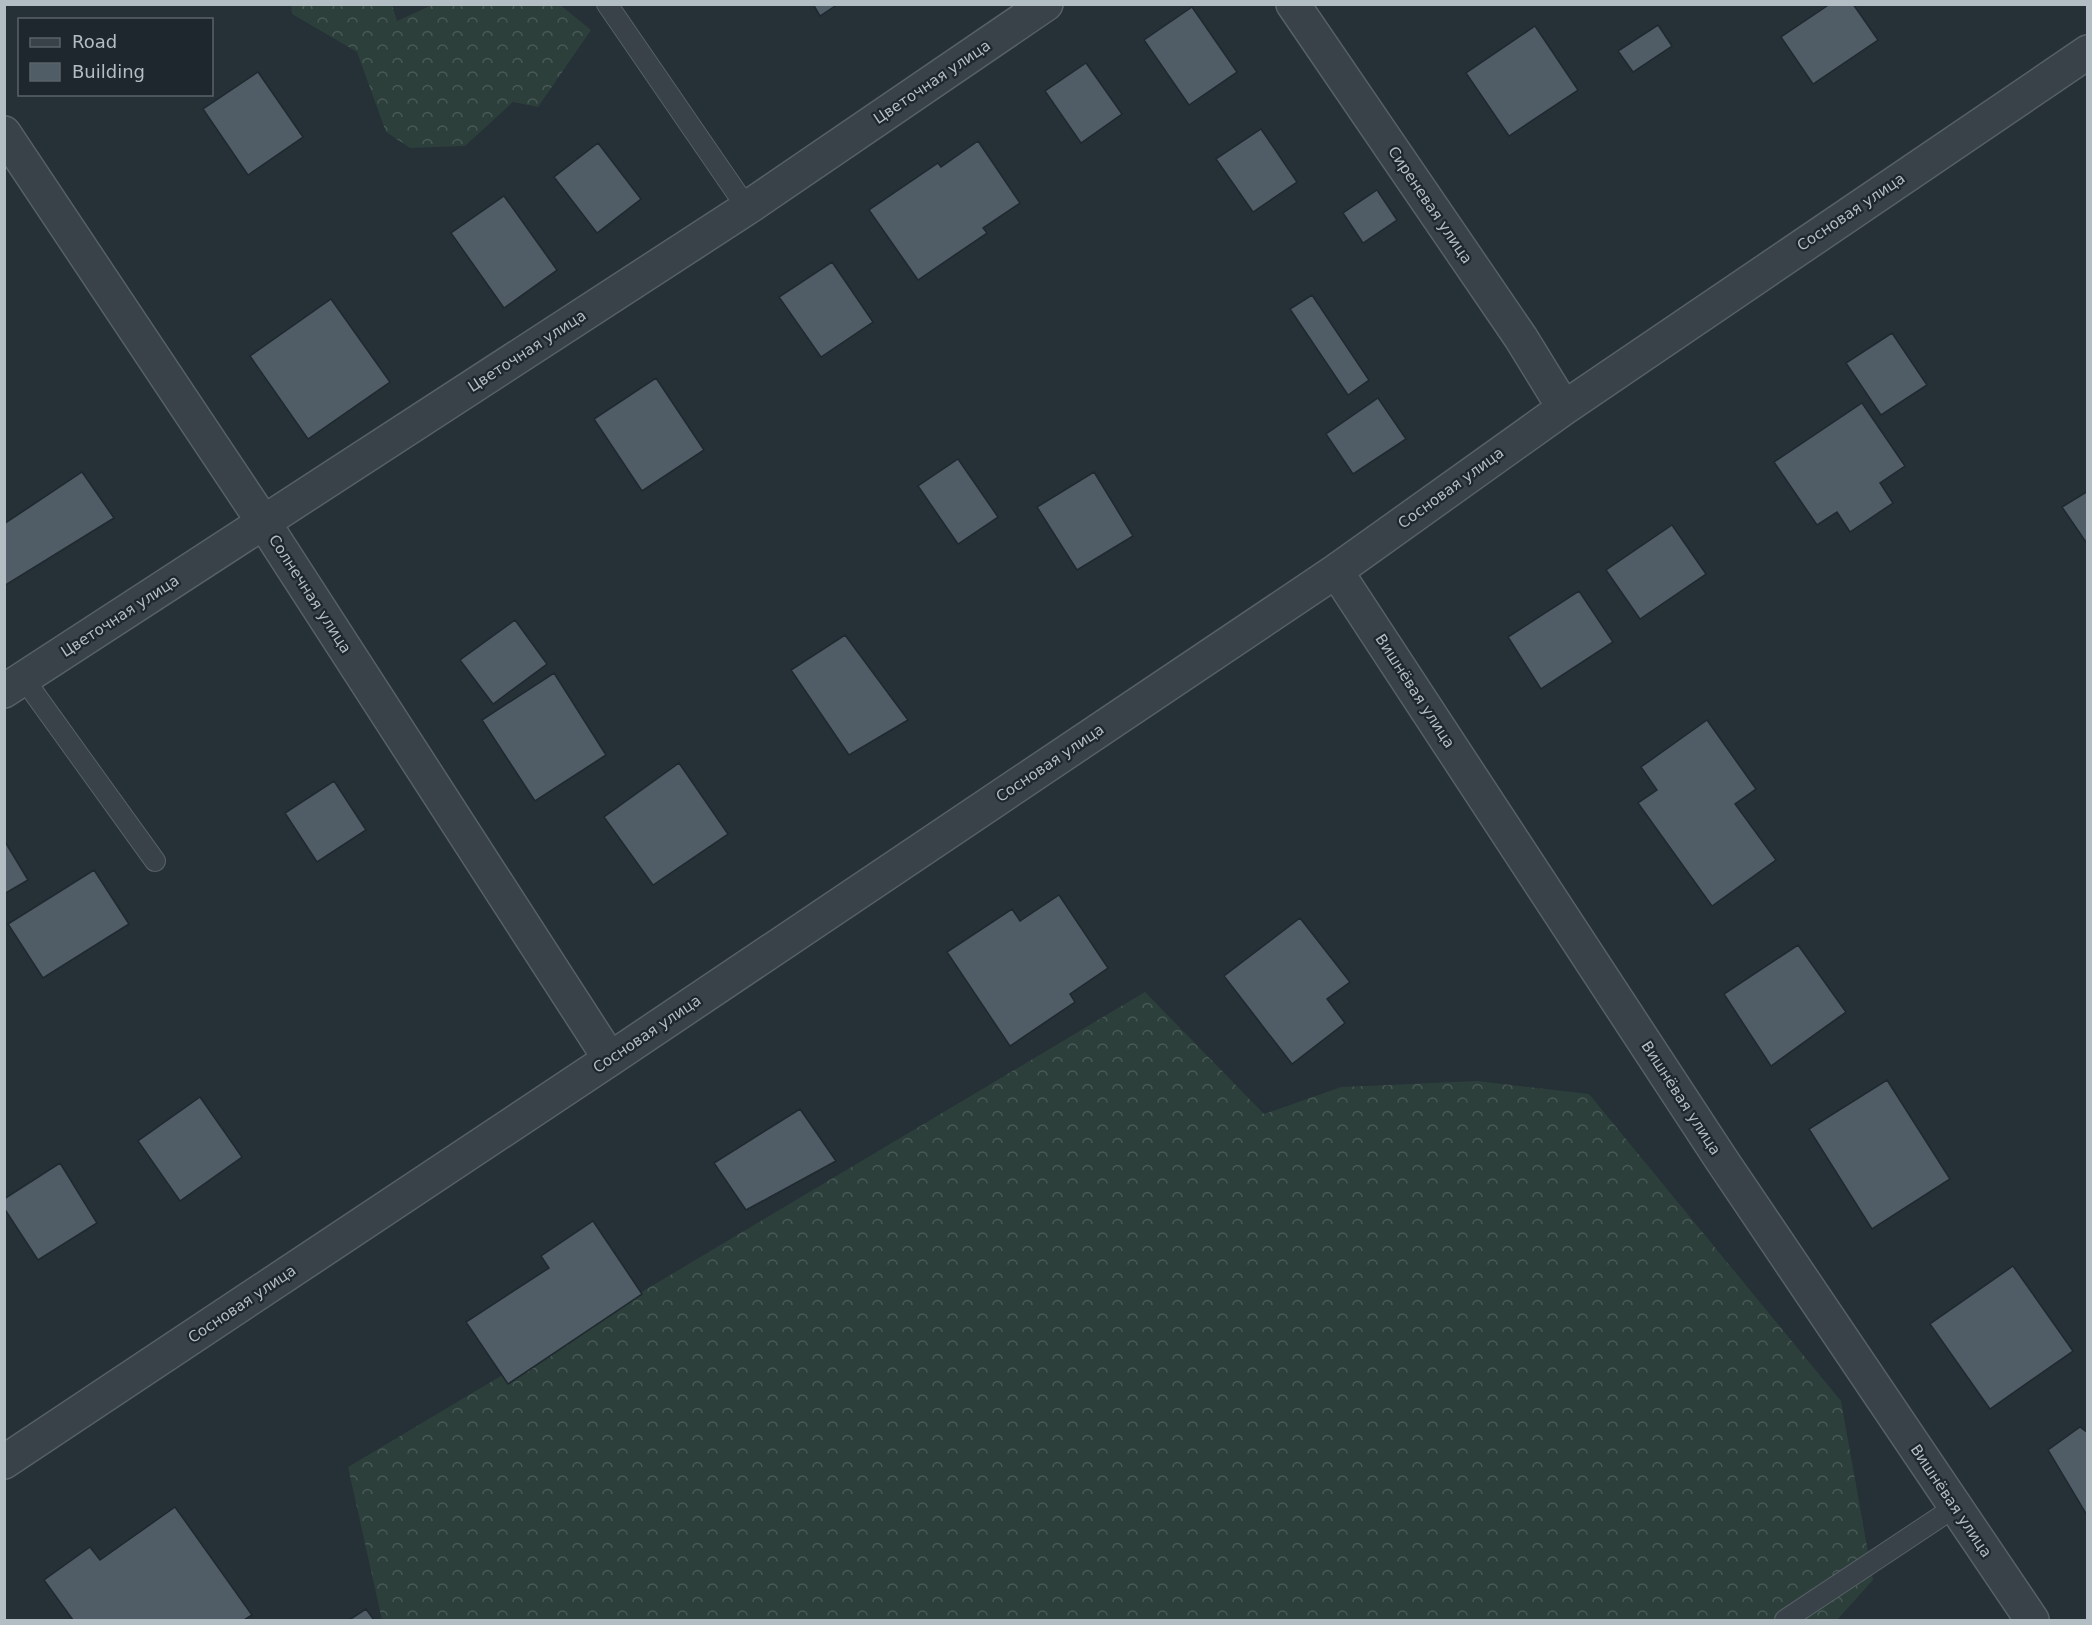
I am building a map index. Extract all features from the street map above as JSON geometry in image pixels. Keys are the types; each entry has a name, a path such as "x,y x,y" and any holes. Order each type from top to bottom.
{"street":[{"name":"Цветочная улица","path":"14,685 747,208 1046,4"},
{"name":"Сиреневая улица","path":"1293,4 1521,338 1564,408"},
{"name":"Сосновая улица","path":"4,1462 610,1059 1336,571 1564,408 2088,52"},
{"name":"Солнечная улица","path":"4,133 264,523 610,1059"},
{"name":"Вишнёвая улица","path":"1336,571 1714,1149 2032,1620"}],"lane":[{"path":"607,4 747,208"},
{"path":"14,685 154,861"},
{"path":"1785,1620 1955,1507"}],"green space":[{"path":"559,4 591,30 538,107 513,102 465,146 410,148 386,132 357,52 292,14 291,5 392,5 397,21 432,5"},
{"path":"1145,992 1264,1114 1341,1087 1477,1081 1589,1094 1841,1401 1873,1580 1837,1620 382,1620 348,1467"}],"building":[{"path":"813,4 838,4 820,16"},
{"path":"1830,4 1853,4 1878,40 1813,84 1781,37"},
{"path":"1192,7 1237,72 1189,105 1144,40"},
{"path":"1658,25 1672,46 1633,72 1618,51"},
{"path":"1535,26 1578,90 1509,136 1466,73"},
{"path":"1086,63 1122,114 1081,143 1045,91"},
{"path":"258,72 303,137 248,175 203,109"},
{"path":"1261,129 1297,182 1253,212 1216,159"},
{"path":"978,141 1020,203 983,228 987,233 918,280 869,210 938,163 941,167"},
{"path":"598,143 641,199 597,233 554,177"},
{"path":"1377,190 1397,220 1363,243 1343,213"},
{"path":"504,196 557,270 504,308 451,233"},
{"path":"832,262 873,322 821,357 779,297"},
{"path":"1312,295 1369,380 1348,395 1290,309"},
{"path":"331,299 390,382 308,439 250,356"},
{"path":"1892,333 1927,385 1881,415 1846,363"},
{"path":"656,378 704,450 642,491 594,419"},
{"path":"1378,398 1406,439 1353,474 1326,434"},
{"path":"1862,403 1905,466 1880,483 1893,503 1850,532 1837,512 1817,525 1774,462"},
{"path":"958,459 998,517 958,544 918,486"},
{"path":"82,472 114,518 4,586 4,524"},
{"path":"1094,472 1133,536 1077,570 1037,507"},
{"path":"2088,491 2088,545 2062,507"},
{"path":"1672,525 1706,574 1640,619 1606,570"},
{"path":"1579,591 1613,642 1541,689 1508,637"},
{"path":"515,620 547,664 493,704 460,660"},
{"path":"845,635 908,720 849,755 791,670"},
{"path":"554,673 606,755 535,801 482,720"},
{"path":"1707,720 1756,789 1735,804 1776,860 1712,906 1638,803 1657,790 1641,767"},
{"path":"679,763 728,834 653,885 604,817"},
{"path":"334,781 366,830 317,862 285,813"},
{"path":"4,840 28,880 4,894"},
{"path":"94,870 129,924 43,978 8,924"},
{"path":"1059,895 1108,968 1070,994 1075,1002 1010,1046 947,952 1012,909 1020,921"},
{"path":"1300,918 1350,982 1327,999 1345,1023 1292,1064 1224,976"},
{"path":"1798,945 1846,1012 1771,1066 1724,994"},
{"path":"1887,1080 1950,1179 1872,1229 1809,1129"},
{"path":"200,1097 242,1157 180,1201 138,1141"},
{"path":"800,1109 836,1161 746,1210 714,1163"},
{"path":"60,1163 97,1223 38,1260 4,1208 4,1199"},
{"path":"593,1221 642,1294 508,1384 466,1322 549,1268 541,1256"},
{"path":"2013,1266 2073,1351 1990,1409 1930,1324"},
{"path":"2080,1427 2088,1433 2088,1517 2048,1450"},
{"path":"175,1507 252,1615 244,1620 73,1620 44,1580 90,1547 100,1560"},
{"path":"366,1609 374,1620 349,1620"}]}
